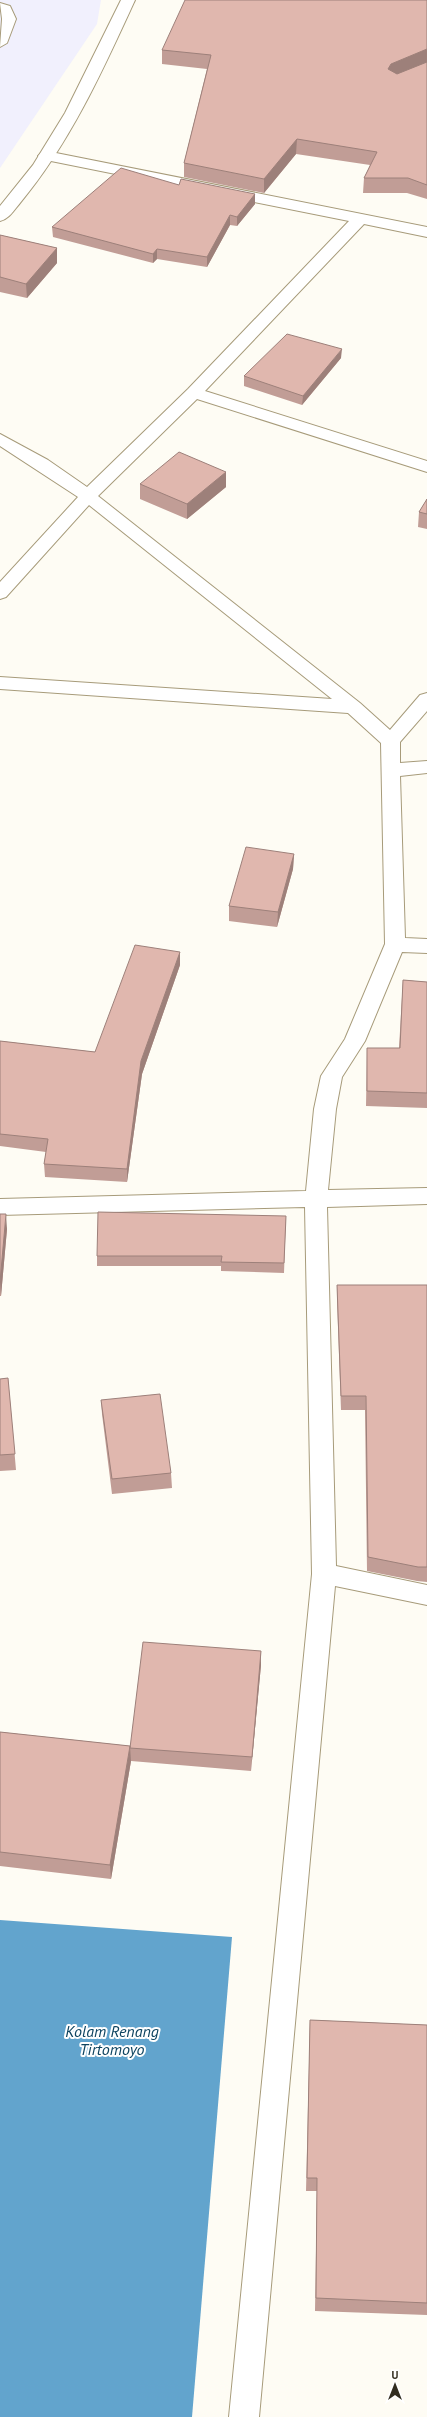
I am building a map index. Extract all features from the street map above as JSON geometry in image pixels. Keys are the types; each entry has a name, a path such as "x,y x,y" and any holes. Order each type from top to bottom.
{"street":[{"path":"0,216 46,156 87,87 128,0"},
{"path":"0,7 5,9 9,19 0,42"},
{"path":"46,156 427,232"},
{"path":"0,593 88,496 194,393 360,219"},
{"path":"194,393 427,468"},
{"path":"0,439 42,464 88,496 354,707 391,741"},
{"path":"0,683 354,707"},
{"path":"244,2417 324,1574 316,1198 325,1109 332,1076 356,1041 395,944 390,770 391,741 427,698"},
{"path":"390,770 427,767"},
{"path":"395,944 427,946"},
{"path":"0,1208 427,1196"},
{"path":"324,1574 427,1594"}],"shaded area":[{"path":"0,0 101,0 97,24 0,168"}],"water":[{"name":"Kolam Renang Tirtomoyo","path":"0,1920 232,1937 192,2417 0,2417"}],"building":[{"path":"185,0 427,0 427,49 391,64 388,69 397,74 427,62 427,185 408,178 364,178 377,152 297,139 264,179 184,163 211,55 162,50"},
{"path":"121,168 179,185 181,179 255,194 237,217 230,215 207,257 157,249 153,254 52,227"},
{"path":"0,235 57,248 26,284 0,277"},
{"path":"287,334 342,349 303,396 244,376"},
{"path":"179,452 226,472 187,504 140,484"},
{"path":"427,499 427,514 419,512"},
{"path":"246,847 294,854 278,912 229,906"},
{"path":"135,945 180,952 141,1061 127,1169 44,1164 48,1139 0,1134 0,1041 95,1052"},
{"path":"403,980 427,982 427,1093 367,1091 367,1048 400,1048"},
{"path":"98,1212 286,1216 284,1263 221,1262 222,1256 97,1256"},
{"path":"0,1214 6,1214 0,1282"},
{"path":"337,1285 427,1285 427,1567 418,1567 368,1557 366,1396 341,1396"},
{"path":"8,1378 15,1454 0,1455 0,1379"},
{"path":"160,1394 171,1473 112,1479 101,1400"},
{"path":"143,1642 261,1651 252,1757 130,1748"},
{"path":"0,1732 130,1746 110,1865 0,1852"},
{"path":"310,2020 427,2025 427,2303 316,2298 317,2178 307,2178"}]}
